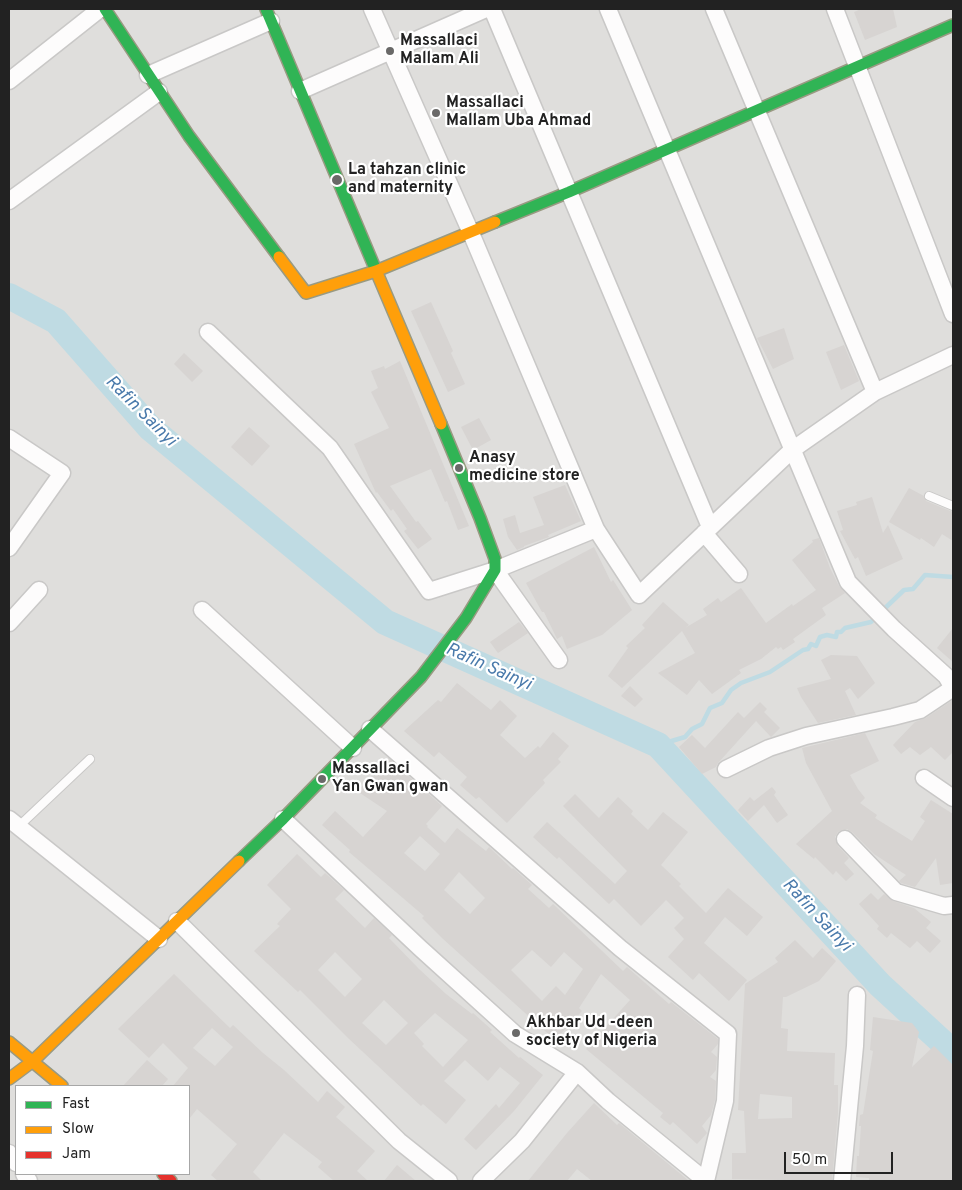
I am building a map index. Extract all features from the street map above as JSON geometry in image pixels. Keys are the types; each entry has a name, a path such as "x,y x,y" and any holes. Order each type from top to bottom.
{"street":[{"path":"9,81 100,9"},
{"path":"105,9 189,136 306,293 376,271 569,192 953,25"},
{"path":"372,9 470,232 596,529 639,595 792,450 875,392 953,355"},
{"path":"300,91 486,9"},
{"path":"492,9 707,530 739,574"},
{"path":"608,9 848,582 946,676 953,688 920,710 806,736 769,748 726,769"},
{"path":"714,9 875,392"},
{"path":"835,9 953,314"},
{"path":"9,1079 34,1061 283,819 421,677 466,618 495,570 496,559 480,518 268,15 148,75"},
{"path":"9,201 159,92"},
{"path":"208,332 330,448 429,591 495,570 596,529"},
{"path":"9,438 62,473 9,548"},
{"path":"495,570 558,660"},
{"path":"9,623 39,590"},
{"path":"202,610 352,748"},
{"path":"283,819 515,1034 577,1072 608,1101 706,1181 725,1100 728,1034 620,948 370,729"},
{"path":"924,778 953,798"},
{"path":"13,823 159,939"},
{"path":"845,839 896,892 950,908"},
{"path":"178,921 399,1141 449,1181"},
{"path":"842,1181 857,995"},
{"path":"9,1042 61,1085"},
{"path":"481,1181 522,1141 577,1072"}],"lane":[{"path":"929,496 953,506"},
{"path":"13,823 90,759"}],"shaded area":[{"path":"9,9 953,9 953,1181 9,1181"}],"building":[{"path":"861,9 893,9 897,27 865,40 854,12"},
{"path":"431,302 453,351 451,353 465,384 448,392 411,311"},
{"path":"784,328 794,359 773,369 757,338"},
{"path":"844,345 859,381 841,390 826,352"},
{"path":"184,353 203,371 192,382 174,364"},
{"path":"400,361 469,526 458,530 447,501 445,502 431,469 390,486 416,522 418,521 432,539 418,549 404,531 407,529 393,509 391,511 376,493 354,444 389,428 371,392 378,388 371,371 384,366 385,369"},
{"path":"479,418 491,440 473,450 461,427"},
{"path":"249,427 270,446 252,466 231,447"},
{"path":"565,485 581,521 517,550 508,537 503,519 515,515 520,533 544,525 533,497"},
{"path":"909,488 924,496 926,501 953,512 953,541 942,534 934,547 921,538 920,540 889,522"},
{"path":"872,497 883,533 888,525 903,559 866,576 858,557 855,559 840,531 843,530 837,511 857,505 856,502"},
{"path":"819,538 830,568 839,586 845,593 822,608 826,615 793,639 795,642 783,650 781,647 778,649 776,647 761,659 739,670 741,673 712,694 699,680 687,695 658,673 695,653 682,631 622,688 608,676 628,648 626,646 645,628 642,625 663,602 689,625 685,628 707,615 703,609 718,598 721,602 741,588 766,623 792,604 793,606 816,590 792,560 813,542 812,540"},
{"path":"594,547 611,582 613,580 632,610 602,635 567,649 562,636 557,639 544,612 542,612 526,583"},
{"path":"519,622 528,633 498,653 490,642"},
{"path":"953,628 953,662 937,648"},
{"path":"831,655 857,656 875,683 858,699 850,688 845,691 856,715 818,723 797,688 831,679 821,660"},
{"path":"457,683 491,710 500,700 517,716 500,735 525,758 538,746 540,748 553,732 569,746 558,759 561,762 543,780 545,783 507,823 479,797 476,799 460,785 467,777 439,752 434,757 404,731 438,700 441,702"},
{"path":"630,686 643,699 635,707 621,696"},
{"path":"953,700 953,752 945,760 931,747 920,755 910,747 901,754 893,745 915,722 926,718"},
{"path":"760,702 767,709 764,712 780,728 771,737 756,721 716,767 702,774 679,747 692,735 705,748 738,712 744,718"},
{"path":"865,733 879,761 850,775 865,798 860,803 877,815 875,818 912,841 925,821 920,817 931,800 953,814 953,883 940,885 936,858 915,887 901,883 899,881 906,875 874,854 847,829 838,832 835,837 838,846 849,858 844,863 854,874 846,881 836,871 833,875 815,857 814,859 796,844 832,811 806,763 802,748"},
{"path":"388,758 442,806 426,824 445,843 457,828 486,851 489,847 532,885 528,889 549,908 553,904 623,971 627,967 669,1004 671,1002 718,1039 718,1044 711,1052 717,1057 716,1070 710,1077 716,1081 715,1100 711,1115 702,1126 707,1133 697,1144 673,1122 670,1125 660,1117 663,1113 586,1049 630,1000 601,974 579,1008 582,1011 555,1040 442,938 422,918 424,916 349,852 350,850 322,825 335,811 363,837 387,811 357,791","holes":["420,836 440,854 425,871 404,853","459,872 485,898 470,914 444,890","532,950 551,967 564,952 583,969 565,995 556,986 542,1001 511,970"]},
{"path":"772,787 776,792 774,795 788,815 777,823 764,805 748,821 738,810 750,797 754,801"},
{"path":"575,794 599,818 618,797 633,811 631,814 648,830 663,812 688,832 661,865 681,884 679,886 706,913 728,888 763,917 747,936 725,917 704,943 747,980 729,1001 699,973 693,980 668,957 684,939 674,928 684,918 666,900 641,926 614,899 609,904 559,857 557,859 533,837 547,822 615,884 627,871 563,806"},
{"path":"297,854 321,877 325,873 344,890 335,899 365,928 374,918 392,935 389,938 419,969 446,994 473,1013 492,1030 490,1032 519,1058 543,1075 514,1111 476,1150 464,1139 496,1104 499,1108 520,1083 500,1067 488,1081 465,1060 444,1081 466,1100 446,1124 423,1104 421,1106 300,990 298,992 254,951 280,926 277,924 291,909 267,885","holes":["335,952 362,979 345,997 318,970","384,1000 408,1023 386,1045 362,1023","435,1013 468,1040 443,1067 422,1046 424,1044 414,1033"]},
{"path":"871,893 878,900 884,894 893,901 914,908 931,922 926,928 941,941 930,953 917,941 910,948 891,933 887,938 877,929 879,926 859,904"},
{"path":"795,940 813,958 822,948 836,961 819,981 783,997 781,1028 788,1029 787,1051 835,1053 834,1085 838,1085 838,1113 832,1181 732,1179 732,1153 746,1153 744,1111 738,1110 745,984 778,962 775,958","holes":["760,1094 792,1097 792,1118 758,1119"]},
{"path":"174,974 230,1028 233,1025 318,1102 327,1091 345,1107 336,1117 375,1151 357,1171 368,1181 334,1181 318,1167 322,1162 284,1133 253,1172 262,1181 218,1181 211,1175 237,1144 197,1109 190,1118 190,1085 174,1085 188,1068 163,1043 149,1058 118,1029","holes":["212,1028 233,1047 215,1066 193,1048"]},
{"path":"873,1017 912,1023 919,1032 912,1067 934,1046 953,1065 953,1180 869,1181 869,1178 856,1177 861,1126 859,1126 860,1115 863,1114 873,1051 870,1050"},
{"path":"147,1060 168,1079 163,1085 124,1085"},
{"path":"594,1103 617,1125 619,1123 689,1181 592,1181 577,1169 567,1181 528,1181"},
{"path":"397,1165 416,1181 384,1181"}],"waterway":[{"name":"Rafin Sainyi","path":"9,296 56,321 150,428 385,622 658,745 880,985 953,1052"},
{"path":"882,611 904,590 913,589 925,575 953,577"},
{"path":"658,745 685,737 692,729 702,724 710,708 722,703 731,690 741,683 770,672 803,650 808,649 811,644 816,646 820,637 827,635 836,637 837,632 841,632 845,628 871,622 877,616"}],"traffic: fast":[{"path":"105,9 189,136 279,257"},
{"path":"266,9 377,273"},
{"path":"495,222 569,192 953,25"},
{"path":"239,861 283,819 421,677 466,618 495,570 495,559 480,518 441,424"}],"traffic: slow":[{"path":"279,257 306,293 376,271 495,222"},
{"path":"377,273 441,424"},
{"path":"9,1079 33,1061 239,861"},
{"path":"9,1042 61,1085"}],"traffic: jam":[{"path":"164,1175 171,1181"}],"place":[{"name":"Massallaci Mallam Ali","path":"390,51"},
{"name":"Massallaci Mallam Uba Ahmad","path":"436,113"},
{"name":"La tahzan clinic and maternity","path":"337,180"},
{"name":"Anasy medicine store","path":"459,468"},
{"name":"Massallaci Yan Gwan gwan","path":"322,779"},
{"name":"Akhbar Ud -deen society of Nigeria","path":"516,1033"}]}
